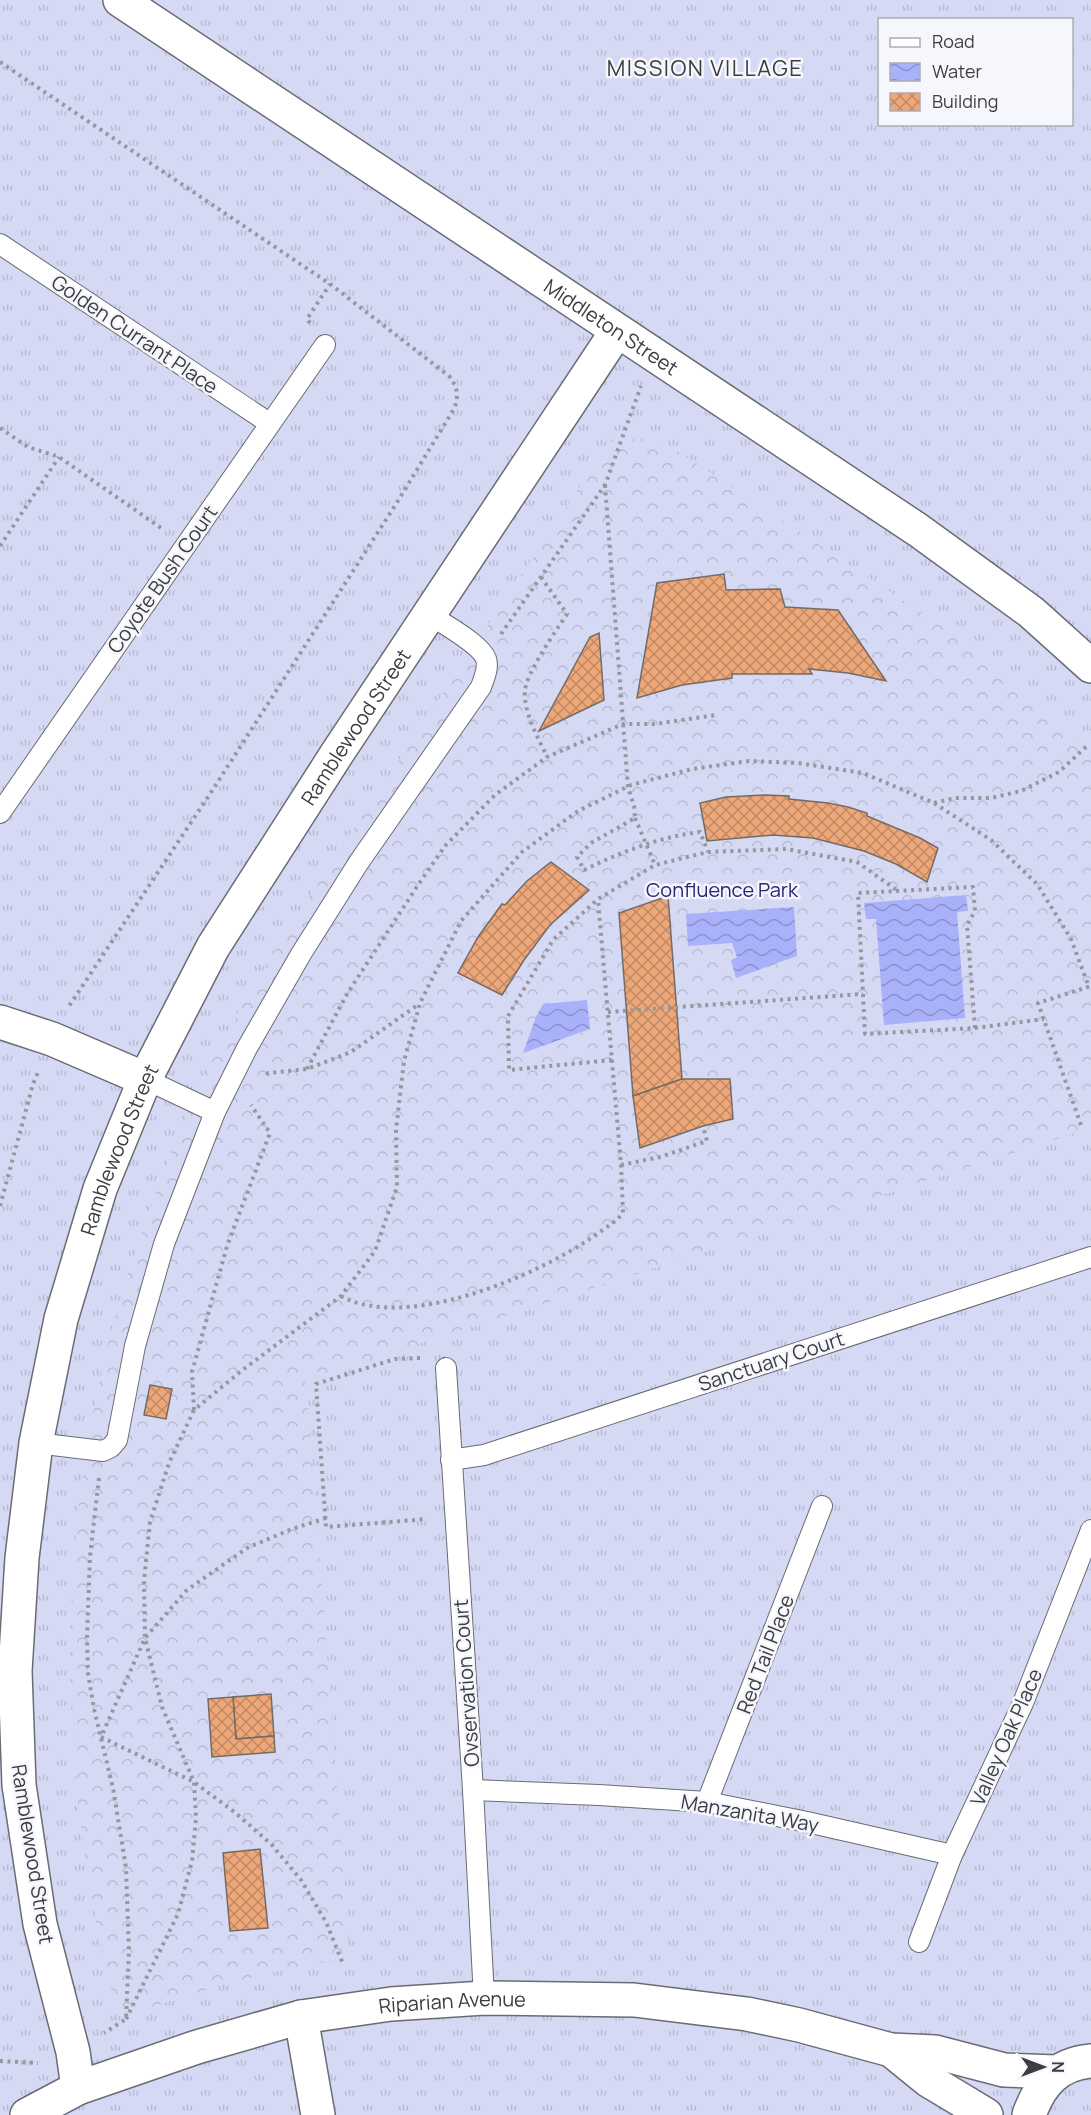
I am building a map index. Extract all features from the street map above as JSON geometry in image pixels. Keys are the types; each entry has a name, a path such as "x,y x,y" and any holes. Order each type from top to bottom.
{"street":[{"name":"Middleton Street","path":"120,0 918,530 1031,612 1091,666"},
{"name":"Ramblewood Street","path":"78,2088 73,2052 40,1924 19,1785 15,1671 22,1558 36,1443 61,1319 100,1189 145,1078 213,947 429,614 617,332"},
{"path":"0,1022 52,1039 145,1078"},
{"name":"Riparian Avenue","path":"27,2115 78,2088 197,2047 301,2017 391,2004 484,1998 634,2000 747,2014 799,2025 891,2050 935,2052 1004,2070 1056,2072"},
{"path":"301,2017 318,2115"},
{"name":"Riparian Avenue","path":"891,2050 928,2080 986,2115"},
{"path":"1029,2115 1036,2096 1056,2072 1073,2064 1090,2060"}],"lane":[{"name":"Golden Currant Place","path":"0,244 270,423"},
{"name":"Coyote Bush Court","path":"0,813 325,345"},
{"path":"36,1443 103,1451 117,1440 135,1346 164,1244 215,1112 247,1048 301,954 359,862 481,687 487,668 482,651 429,614"},
{"path":"145,1078 215,1112"},
{"name":"Sanctuary Court","path":"451,1460 484,1455 1091,1257"},
{"name":"Ovservation Court","path":"446,1368 484,1998"},
{"name":"Red Tail Place","path":"707,1802 822,1506"},
{"name":"Valley Oak Place","path":"919,1942 952,1855 1023,1703 1091,1530"},
{"name":"Manzanita Way","path":"473,1790 707,1802 952,1855"}],"path":[{"path":"0,62 330,284 449,376 457,390 458,399 396,504 210,794 69,1006 33,1084 0,1206"},
{"path":"325,345 307,319 330,284"},
{"path":"485,657 605,485 642,383"},
{"path":"0,428 28,447 59,457 186,545"},
{"path":"0,546 59,457"},
{"path":"605,485 628,787 635,818 655,865"},
{"path":"541,576 567,614 538,659 524,691 530,720 547,758"},
{"path":"307,1069 347,993 445,846 495,795 547,758 623,724 655,724 716,715"},
{"path":"934,803 954,798 991,798 1021,791 1059,772 1089,744"},
{"path":"102,2034 126,2019 178,1914 192,1861 196,1818 194,1782 162,1707 145,1638 144,1581 150,1522 169,1463 194,1410 240,1372 341,1296 375,1251 397,1187 396,1130 404,1061 420,1004 461,921 522,852 578,811 628,787 692,769 749,761 798,763 863,773 934,803 991,840 1037,884 1071,939 1090,986 1038,1003 1081,1125"},
{"path":"635,818 591,843 577,857 584,870 616,854 683,834 700,832 708,852"},
{"path":"612,1060 509,1070 508,1016 553,940 598,899 655,865 708,852 786,849 857,862 898,891"},
{"path":"975,1028 967,925 975,911 973,887 858,893 865,1034 975,1028 1044,1019"},
{"path":"341,1296 353,1303 378,1306 427,1305 479,1292 523,1276 577,1248 617,1220 623,1213 621,1164 598,899"},
{"path":"608,1012 863,994"},
{"path":"264,1080 268,1072 307,1069 351,1052 420,1004"},
{"path":"194,1410 192,1372 228,1245 270,1133 250,1106 253,1100"},
{"path":"621,1164 660,1157 707,1141 703,1126"},
{"path":"446,1368 445,1357 395,1359 316,1384 326,1527 454,1517"},
{"path":"103,1451 87,1596 88,1673 113,1788 126,1868 129,1951 126,2019"},
{"path":"101,1737 145,1638 187,1590 247,1548 326,1518"},
{"path":"101,1737 194,1782 273,1845 301,1880 326,1922 343,1964"},
{"path":"0,2061 45,2064"}],"green space":[{"path":"0,0 1091,0 1091,2115 0,2115"},
{"name":"Confluence Park","path":"658,438 948,630 1014,682 1091,757 1091,1128 306,1380 350,1957 286,1969 222,1985 141,2010 128,2009 118,2002 109,1982 94,1910 80,1816 73,1748 70,1680 75,1542 83,1474 94,1407 109,1340 134,1257 169,1158 203,1078 268,961 611,440"}],"water":[{"path":"966,895 968,911 957,912 965,1018 884,1025 876,919 866,919 864,903"},
{"path":"794,907 797,956 736,978 731,960 737,957 732,943 688,946 686,914"},
{"path":"587,1000 590,1029 523,1053 543,1004"}],"building":[{"path":"724,574 726,590 780,589 785,607 838,610 886,681 848,673 809,669 812,674 732,674 732,678 682,685 637,698 657,583"},
{"path":"599,633 604,700 539,731 590,637"},
{"path":"789,796 789,799 848,807 867,813 867,816 920,838 938,848 927,882 896,864 864,851 813,838 773,835 707,841 700,803 726,797"},
{"path":"551,862 589,890 550,925 502,995 458,973 478,937 502,904 505,905 527,881"},
{"path":"668,896 682,1079 633,1096 619,913"},
{"path":"682,1079 730,1079 733,1119 703,1126 640,1148 633,1096"},
{"path":"150,1385 172,1389 166,1419 144,1415"},
{"path":"271,1694 274,1736 236,1739 233,1697"},
{"path":"233,1697 236,1739 274,1736 275,1752 212,1757 208,1699"},
{"path":"260,1849 268,1928 230,1931 223,1853"}],"district":[{"name":"MISSION VILLAGE","path":"705,68"}]}
